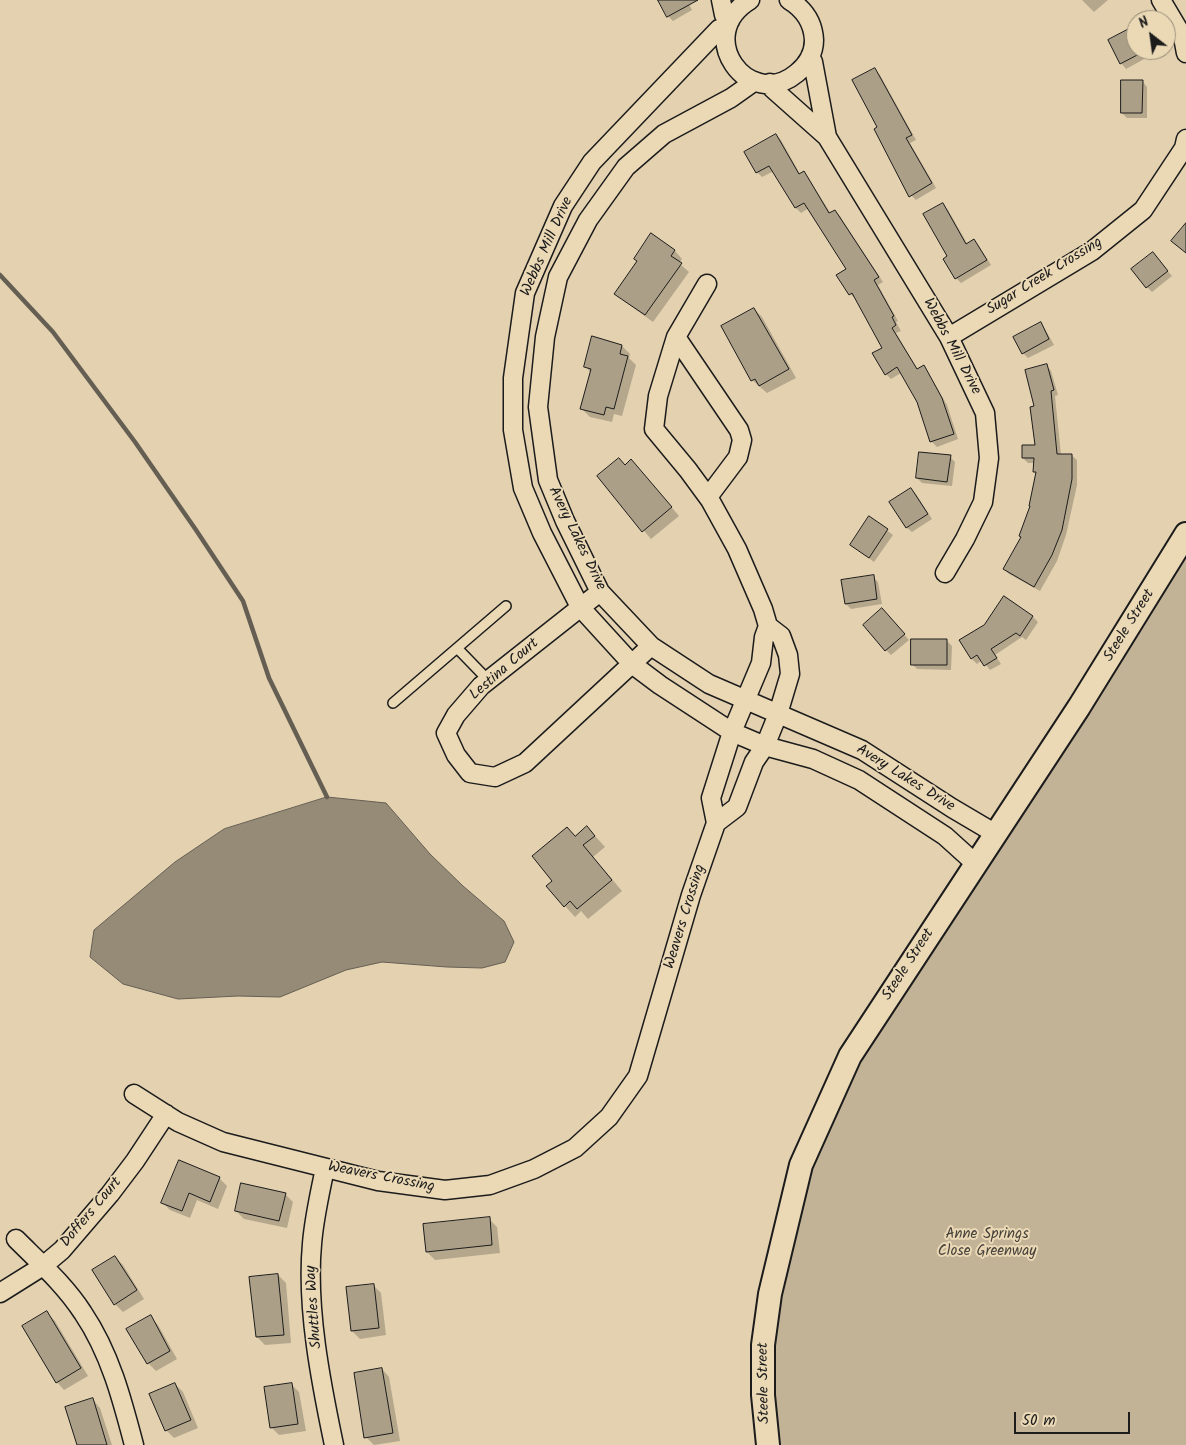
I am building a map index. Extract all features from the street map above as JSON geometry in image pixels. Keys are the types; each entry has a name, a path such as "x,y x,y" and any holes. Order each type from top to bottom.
{"street":[{"path":"721,0 728,24"},
{"name":"Webbs Mill Drive","path":"750,0 740,6 725,32 726,47 731,62 740,72 773,88 827,137 949,337 986,414 989,458 983,502 965,539 945,573"},
{"path":"762,82 779,83 792,78 803,69 810,57 814,43 813,29 807,16 797,5 789,0"},
{"path":"1161,0 1182,37 1186,53"},
{"name":"Webbs Mill Drive","path":"580,606 542,533 523,488 513,430 513,378 525,293 563,206 592,162 719,29 728,24"},
{"name":"Webbs Mill Drive","path":"810,57 813,62 827,137"},
{"name":"Avery Lakes Drive","path":"762,82 664,134 626,166 588,220 558,277 545,337 538,407 548,480 565,521 600,592 651,646 709,684 862,750 996,834"},
{"name":"Sugar Creek Crossing","path":"949,337 1092,251 1143,210 1184,148 1186,139"},
{"path":"707,284 676,337 658,396 654,428 708,497 737,550 763,609 768,626 781,636 788,655 790,674 778,714 765,746 754,762 737,807 716,823 711,798 732,732 747,701 761,663 764,637 768,626"},
{"path":"676,337 739,430 742,440 738,457 708,497"},
{"path":"513,410 538,407"},
{"name":"Steele Street","path":"768,1445 763,1395 763,1345 770,1294 801,1165 850,1056 1080,707 1186,534"},
{"name":"Lestina Court","path":"600,592 481,686 456,715 446,732 456,755 470,774 495,777 525,763 632,664"},
{"name":"Avery Lakes Drive","path":"580,606 632,664 732,732 765,746 813,759 860,780 945,836 976,864"},
{"path":"632,664 651,646"},
{"name":"Weavers Crossing","path":"134,1094 178,1122 224,1142 378,1181 445,1190 490,1185 534,1169 575,1148 609,1117 638,1076 691,895 716,823"},
{"name":"Doffers Court","path":"0,1292 43,1266 62,1250 110,1194 166,1114"},
{"name":"Shuttles Way","path":"325,1168 317,1205 312,1244 311,1286 315,1337 334,1445"},
{"path":"16,1239 60,1284 83,1313 105,1351 121,1396 134,1445"}],"lane":[{"path":"393,703 506,606"},
{"path":"457,648 488,680"}],"green space":[{"name":"Anne Springs Close Greenway","path":"1186,534 1186,1445 768,1445 763,1395 801,1165 850,1056"}],"shaded area":[{"path":"327,797 386,803 430,854 463,886 504,921 514,942 505,962 482,968 382,962 346,970 280,997 238,996 178,999 123,984 90,957 94,930 175,862 224,829"}],"building":[{"path":"658,0 698,0 667,17"},
{"path":"1126,31 1126,60 1128,60 1120,64 1108,40"},
{"path":"875,68 912,135 906,138 932,183 909,197 874,129 877,127 852,80"},
{"path":"1121,80 1143,80 1142,113 1121,113"},
{"path":"776,134 799,174 804,171 829,213 835,210 879,277 874,280 894,316 892,317 896,325 892,328 917,369 924,365 942,398 954,434 930,442 917,402 897,367 885,375 872,353 882,348 852,293 849,295 836,275 846,269 804,203 795,208 769,166 756,173 744,152"},
{"path":"943,203 966,244 974,239 987,260 955,279 943,259 947,256 923,214"},
{"path":"1186,223 1186,253 1171,241"},
{"path":"651,233 675,250 671,256 682,263 645,315 614,294 637,261 634,259"},
{"path":"1153,252 1168,271 1146,288 1131,269"},
{"path":"754,308 789,369 759,386 755,379 751,381 721,326"},
{"path":"1041,322 1049,339 1022,354 1013,337"},
{"path":"592,336 622,345 620,354 628,356 614,409 606,407 604,415 580,409 591,369 584,367"},
{"path":"1047,364 1054,390 1051,391 1057,454 1072,454 1072,479 1062,530 1052,555 1034,587 1003,569 1021,537 1019,536 1030,506 1036,472 1033,472 1034,458 1022,458 1022,445 1035,445 1030,407 1034,406 1025,370"},
{"path":"919,452 951,455 947,482 916,478"},
{"path":"619,458 625,465 631,459 672,507 642,532 597,476"},
{"path":"911,488 928,514 906,528 889,502"},
{"path":"869,516 888,529 869,558 850,545"},
{"path":"874,575 877,599 845,604 841,580"},
{"path":"1004,596 1033,616 1020,636 1016,633 991,649 997,658 984,666 977,655 971,659 959,640 984,625"},
{"path":"882,608 905,634 885,651 863,625"},
{"path":"911,639 947,639 947,665 911,665"},
{"path":"587,826 595,836 583,845 612,880 577,909 570,901 564,907 546,886 552,881 532,856 567,827 575,836"},
{"path":"179,1160 220,1177 210,1202 189,1193 182,1211 161,1203"},
{"path":"241,1183 286,1193 279,1221 235,1211"},
{"path":"490,1217 492,1245 426,1252 423,1224"},
{"path":"115,1256 137,1290 114,1305 92,1270"},
{"path":"278,1274 284,1335 256,1337 249,1277"},
{"path":"374,1284 379,1328 351,1331 346,1287"},
{"path":"47,1311 81,1368 56,1383 22,1326"},
{"path":"151,1315 170,1351 147,1364 126,1329"},
{"path":"382,1368 393,1433 364,1438 354,1373"},
{"path":"175,1383 191,1420 165,1431 149,1394"},
{"path":"292,1383 298,1424 270,1428 264,1387"},
{"path":"93,1398 107,1445 77,1445 65,1407"}],"waterway":[{"path":"0,275 53,332 135,442 243,601 269,678 327,797"}]}
